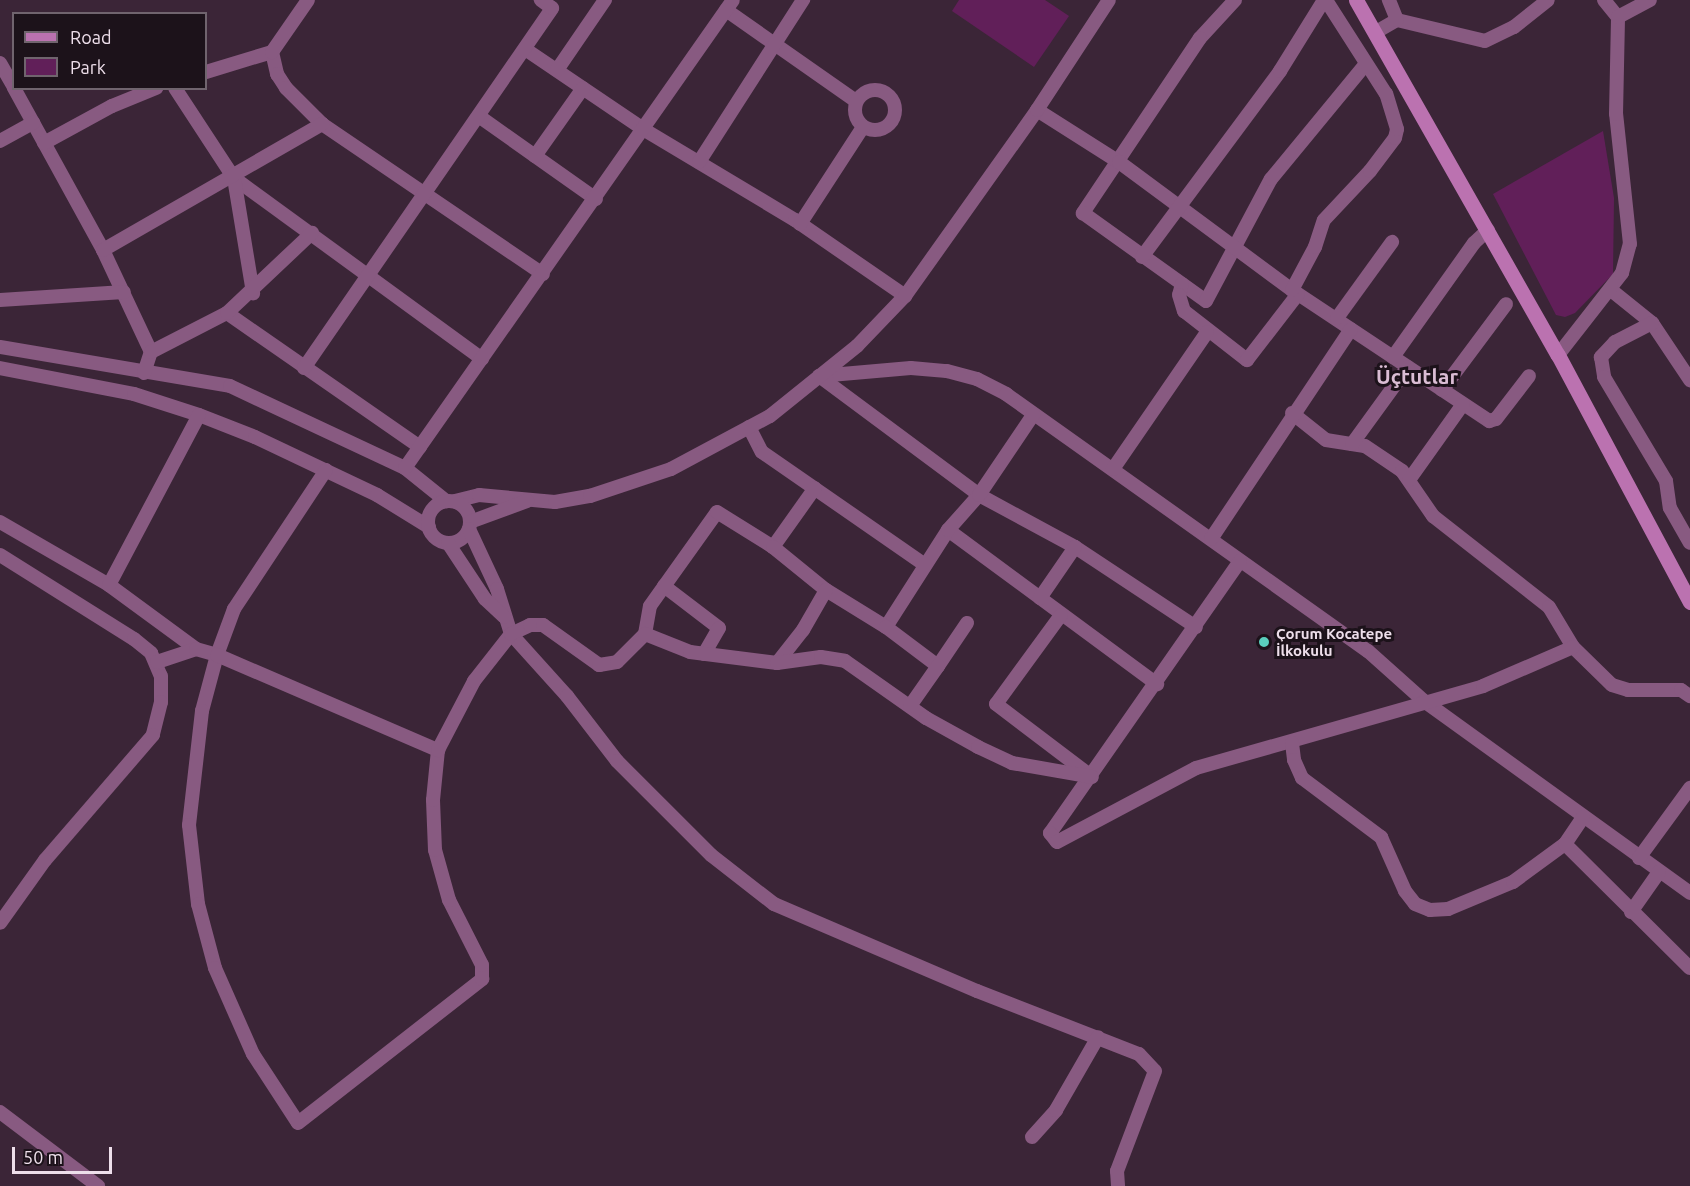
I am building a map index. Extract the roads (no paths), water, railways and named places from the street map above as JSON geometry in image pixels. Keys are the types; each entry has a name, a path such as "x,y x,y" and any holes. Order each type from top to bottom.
{"street":[{"path":"207,72 272,51 308,0"},
{"path":"304,368 480,117 552,8 541,0"},
{"path":"557,70 605,0"},
{"path":"699,162 803,0"},
{"path":"448,543 461,539 469,525 527,501 590,496 641,482 749,427 856,346 905,296 1037,110 1109,0"},
{"path":"1235,0 1200,38 1083,213 1206,301 1233,248 1260,206 1271,180 1365,65"},
{"path":"1142,257 1179,203 1280,70 1325,0 1365,65 1386,94 1397,129 1395,138 1324,220 1316,247 1295,292 1247,360 1208,332 1184,311 1179,296 1182,285"},
{"path":"1356,0 1558,355 1690,602"},
{"path":"1389,0 1396,20"},
{"path":"1376,32 1396,20 1485,41 1514,27 1548,0"},
{"path":"1558,355 1622,273 1630,243 1616,114 1618,17 1604,0"},
{"path":"1618,17 1650,0"},
{"path":"405,468 730,5 774,45 856,101"},
{"path":"525,49 643,129 800,224 905,296"},
{"path":"272,51 277,74 286,88 322,124 543,274"},
{"path":"0,63 12,84"},
{"path":"1386,94 1405,83"},
{"path":"535,156 583,88"},
{"path":"15,90 124,292 151,352 144,373"},
{"path":"44,143 112,106 151,90"},
{"path":"176,90 234,178 482,359"},
{"path":"876,90 887,94 895,107 893,118 886,127 874,130 863,127 855,115 856,101 864,93 876,90"},
{"path":"1037,110 1179,203 1233,248 1295,292 1489,421 1496,418 1529,376"},
{"path":"480,117 596,199"},
{"path":"0,141 33,123"},
{"path":"103,250 234,178 322,124"},
{"path":"800,224 863,127"},
{"path":"234,178 253,293"},
{"path":"1393,357 1474,243 1488,230"},
{"path":"151,352 227,313 253,293 312,233"},
{"path":"1337,318 1392,242"},
{"path":"1611,290 1652,323 1690,380"},
{"path":"0,300 124,292"},
{"path":"1442,390 1506,304"},
{"path":"227,313 420,447"},
{"path":"1652,323 1615,342 1601,357 1604,377 1666,481 1670,508 1690,543"},
{"path":"1211,539 1292,413 1351,329"},
{"path":"1113,469 1208,332"},
{"path":"0,347 230,386 405,468 450,501 466,509 469,525 497,589 504,618 511,634 567,696 617,761 711,855 774,904 976,991 1139,1054 1155,1071 1117,1171 1118,1186"},
{"path":"1352,444 1408,367"},
{"path":"0,368 134,394 199,415 326,470 377,495 429,527 436,538 448,543 485,599 504,618"},
{"path":"819,376 911,368 947,371 977,379 1113,469 1368,651 1424,701 1690,893"},
{"path":"819,376 979,495 1075,547 1196,627"},
{"path":"1409,480 1463,404"},
{"path":"1292,413 1326,440 1365,446 1388,460 1409,480 1433,516 1549,607 1574,647 1612,684 1628,690 1681,690 1690,696"},
{"path":"110,585 199,415"},
{"path":"886,627 924,564 948,530 979,495 1034,415"},
{"path":"749,427 762,452 924,564"},
{"path":"326,470 234,609 217,655 202,711 191,796 190,851 198,904 215,968 239,1025 269,1081 298,1123 482,979 482,965 449,900 435,850 433,800 438,750 474,681 511,634 530,625 543,626 585,657 610,666 645,634 650,606 717,512 773,547 826,590 886,627 938,666"},
{"path":"773,547 815,488"},
{"path":"429,527 430,513 450,501 479,495 508,496 527,501"},
{"path":"0,522 110,585 196,648 438,750"},
{"path":"948,530 1157,684"},
{"path":"1040,598 1075,547"},
{"path":"0,555 134,639 157,662 161,702 153,735 45,860 0,923"},
{"path":"1240,561 1092,777 1050,832 1057,842 1196,768 1292,743 1424,701 1483,686 1574,647"},
{"path":"664,586 719,628 704,654"},
{"path":"777,663 803,630 826,590"},
{"path":"1061,615 996,704 1092,777"},
{"path":"910,706 967,623"},
{"path":"645,634 704,654 777,663 821,657 844,661 910,706 978,747 1012,763 1092,777"},
{"path":"157,662 196,648"},
{"path":"1292,743 1294,760 1302,778 1381,837 1405,891 1415,904 1430,910 1448,909 1513,882 1565,844 1583,817"},
{"path":"1639,858 1690,788"},
{"path":"1565,844 1690,968"},
{"path":"1631,912 1659,872"},
{"path":"1032,1137 1056,1110 1098,1037"},
{"path":"0,1112 99,1186"}],"place":[{"name":"Çorum Kocatepe İlkokulu","path":"1264,642"}],"district":[{"name":"Üçtutlar","path":"1417,376"}]}
